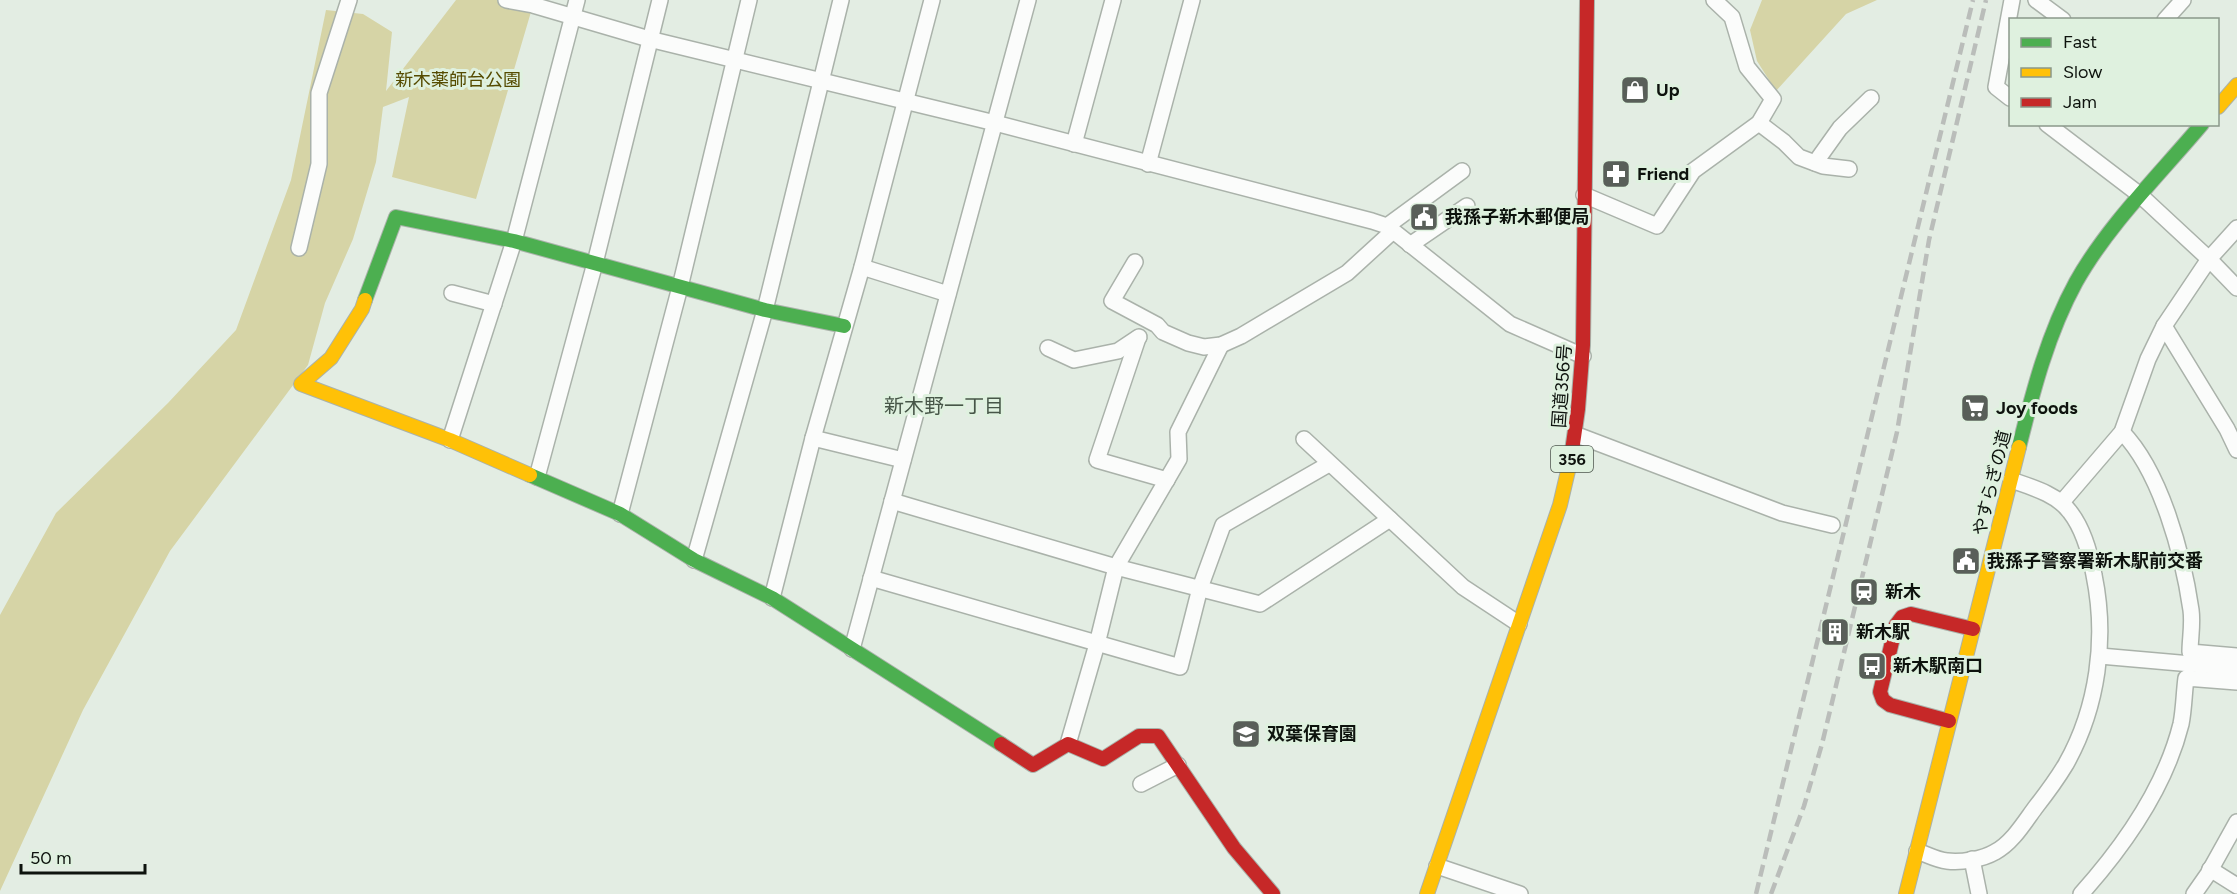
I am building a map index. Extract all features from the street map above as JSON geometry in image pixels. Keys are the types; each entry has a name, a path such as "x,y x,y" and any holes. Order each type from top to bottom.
{"main road":[{"name":"国道356号","path":"1427,894 1560,506 1570,474 1577,435 1583,356 1587,0"},
{"path":"2219,105 2237,85"},
{"name":"やすらぎの道","path":"1906,894 2031,399 2059,317 2077,281 2101,245 2140,195 2200,126"},
{"path":"844,326 765,310 514,241 396,218 362,309 331,358 301,384 450,440 620,514 694,560 772,598 1033,765 1068,744 1103,759 1139,736 1158,736 1234,848 1273,894"},
{"path":"1948,721 1890,705 1883,700 1880,692 1896,625 1902,617 1911,615 1973,629"}],"street":[{"path":"299,248 319,164 319,93 349,0"},
{"path":"506,0 533,5 649,39 995,123 1390,229 1510,324 1583,356"},
{"path":"450,440 514,241 577,0"},
{"path":"537,477 595,263 660,0"},
{"path":"620,514 680,287 749,0"},
{"path":"694,560 765,310 841,0"},
{"path":"772,598 932,0"},
{"path":"852,649 1028,0"},
{"path":"1074,144 1113,0"},
{"path":"1148,164 1192,0"},
{"path":"1584,195 1657,226 1693,171 1759,123 1773,99 1748,67 1732,17 1714,0"},
{"path":"2009,97 1996,87 2012,0"},
{"path":"2036,0 2060,18"},
{"path":"2167,18 2183,0"},
{"path":"1815,163 1840,128 1871,98"},
{"path":"1759,123 1799,157 1823,166 1849,169"},
{"path":"2068,130 2209,259 2237,288"},
{"path":"1135,262 1112,301 1157,325 1163,332 1188,343 1204,347 1221,345 1241,336 1347,273 1390,229 1462,171"},
{"path":"1410,245 1467,206"},
{"path":"2062,502 2122,432 2148,359 2164,326 2209,259 2237,228"},
{"path":"862,267 948,294"},
{"path":"452,293 494,304"},
{"path":"1048,348 1074,360 1118,351 1157,325"},
{"path":"2164,326 2227,429 2237,450"},
{"path":"1138,338 1097,460 1167,480"},
{"path":"1068,744 1097,644 1116,567 1179,459 1178,432 1221,345"},
{"path":"2122,432 2135,445 2165,504 2175,536 2192,613 2190,652 2237,656"},
{"path":"1577,435 1782,513 1832,525"},
{"path":"813,438 903,460"},
{"path":"1304,439 1463,587 1519,624"},
{"path":"871,578 1180,667 1200,588 1223,525 1329,464"},
{"path":"1917,851 1947,861 1972,859 1996,852 2016,834 2066,764 2080,735 2095,683 2100,656 2099,600 2089,549 2071,512 2062,502 2042,491 2011,480"},
{"path":"892,501 1116,567 1260,604 1390,519"},
{"path":"2100,656 2237,668"},
{"path":"2081,894 2104,869 2134,826 2159,782 2181,723 2186,678 2237,682"},
{"path":"1141,784 1178,765"},
{"path":"2194,894 2237,822"},
{"path":"1972,859 1979,894"},
{"path":"1437,866 1520,894"},
{"path":"2210,869 2237,886"}],"green space":[{"name":"新木薬師台公園","path":"456,0 506,0 533,5 476,199 392,177 409,97 383,107 376,162 353,239 325,303 308,365 170,551 83,710 0,891 0,615 56,513 168,403 236,330 291,180 326,10 363,14 392,32 386,91"},
{"path":"1762,0 1877,0 1846,14 1776,91 1757,61 1750,30"}],"railway":[{"path":"1756,894 1973,0"},
{"path":"1771,894 1804,806 1822,744 1897,432 1929,240 1986,0"}],"traffic: fast":[{"path":"2019,447 2049,342 2076,282 2103,240 2200,126"},
{"path":"365,300 396,217 514,241 765,310 844,326"},
{"path":"530,475 620,514 694,560 772,598 1001,744"}],"traffic: slow":[{"path":"2219,106 2237,85"},
{"path":"365,300 362,309 331,358 301,384 450,440 530,475"},
{"path":"1906,894 2019,447"},
{"path":"1427,894 1560,505 1571,458"}],"traffic: jam":[{"path":"1571,458 1583,345 1587,0"},
{"path":"1949,721 1890,705 1883,700 1880,692 1896,625 1902,617 1911,614 1973,629"},
{"path":"1001,744 1033,765 1068,744 1103,759 1139,736 1158,736 1234,848 1273,894"}],"place":[{"name":"Up","path":"1635,90"},
{"name":"Friend","path":"1616,174"},
{"name":"我孫子新木郵便局","path":"1424,217"},
{"name":"Joy foods","path":"1975,408"},
{"name":"我孫子警察署新木駅前交番","path":"1966,561"},
{"name":"新木","path":"1864,592"},
{"name":"新木駅","path":"1835,632"},
{"name":"新木駅南口","path":"1872,666"},
{"name":"双葉保育園","path":"1246,734"}],"district":[{"name":"新木野一丁目","path":"944,406"}]}
